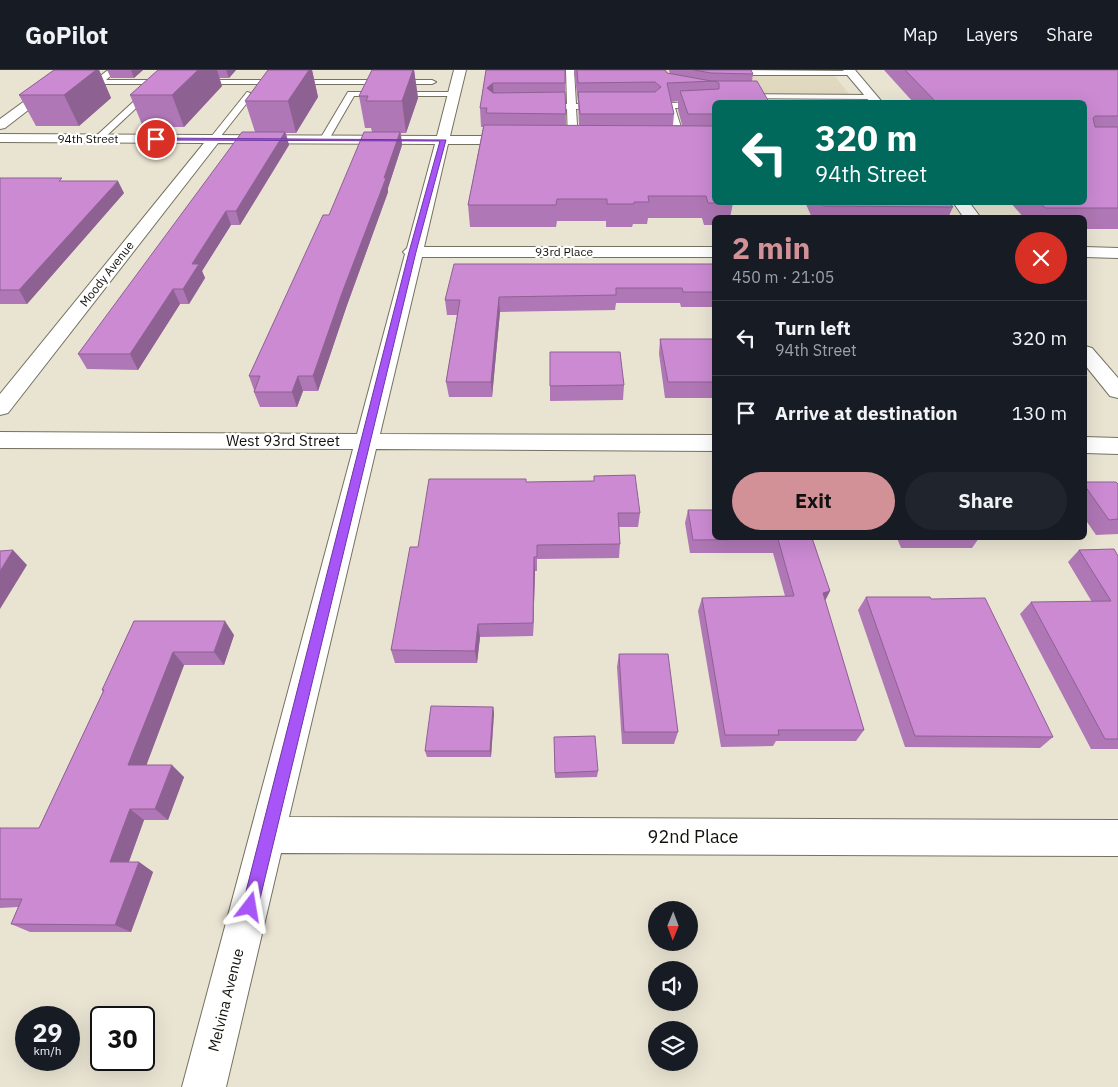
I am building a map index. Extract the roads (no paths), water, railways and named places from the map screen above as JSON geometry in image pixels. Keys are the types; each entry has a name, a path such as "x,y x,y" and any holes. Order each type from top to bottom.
{"street":[{"path":"0,125 74,70"},
{"path":"850,71 874,100"},
{"name":"Melvina Avenue","path":"204,1087 367,441 412,252 443,140 448,82"},
{"name":"94th Street","path":"0,138 536,140"},
{"name":"Moody Avenue","path":"0,408 214,139"},
{"path":"555,140 578,140"},
{"path":"675,140 698,140"},
{"name":"93rd Place","path":"412,252 712,252"},
{"path":"1087,252 1118,252"},
{"path":"1087,354 1118,391"},
{"name":"West 93rd Street","path":"0,440 712,443"},
{"path":"1087,445 1118,446"},
{"name":"92nd Place","path":"268,835 1118,838"}],"lane":[{"path":"113,70 98,82 239,76 448,82"},
{"path":"570,70 572,106 578,140"},
{"path":"736,70 737,73 850,71"},
{"path":"407,94 448,82"},
{"path":"42,94 61,94"},
{"path":"98,139 147,94"},
{"path":"214,139 250,94"},
{"path":"324,139 347,94 389,94"},
{"path":"708,96 716,100"},
{"path":"728,96 874,100"},
{"path":"675,140 670,105 712,100"},
{"path":"533,107 608,106"}]}
